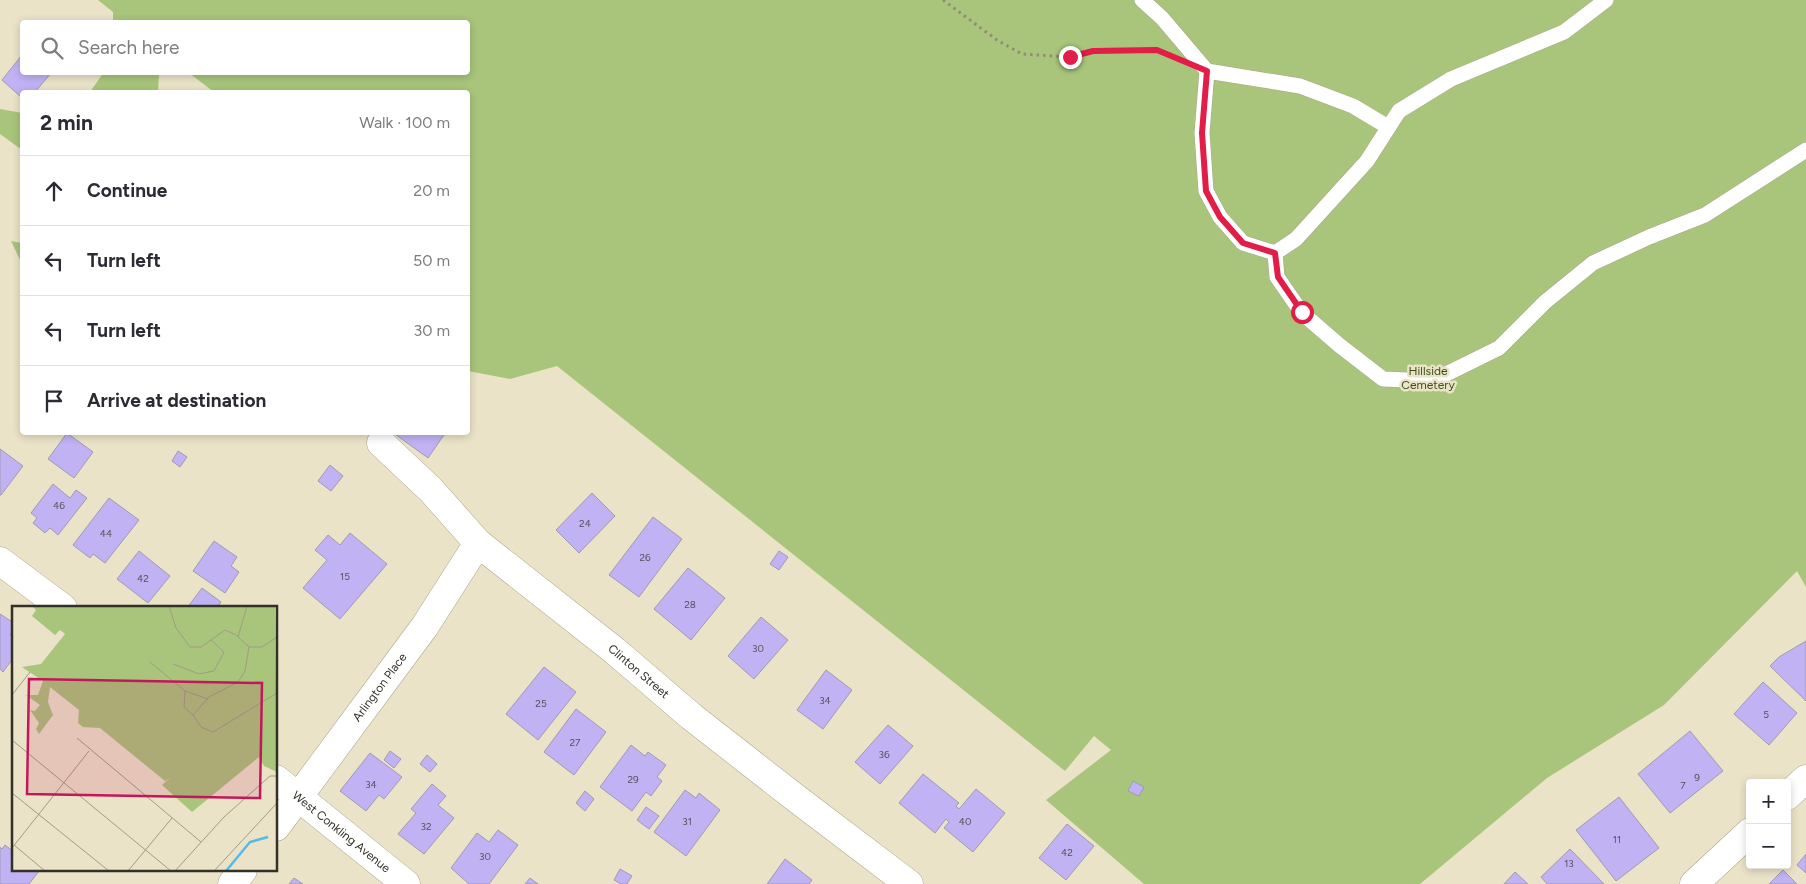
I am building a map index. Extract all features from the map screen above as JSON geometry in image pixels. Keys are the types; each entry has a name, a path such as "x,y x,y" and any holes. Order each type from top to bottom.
{"street":[{"name":"Clinton Street","path":"381,444 431,490 478,544 615,651 692,716 797,799 909,884"},
{"name":"Arlington Place","path":"278,824 425,626 478,544"},
{"path":"0,561 60,606"},
{"path":"1791,792 1806,779"},
{"name":"West Conkling Avenue","path":"278,781 406,884"},
{"path":"1694,884 1746,836"},
{"path":"232,884 241,872"}],"lane":[{"path":"1142,0 1162,18 1207,71 1300,86 1353,106 1388,127"},
{"path":"1275,253 1296,239 1367,161 1399,111 1451,79 1564,32 1606,0"},
{"path":"1207,71 1202,133 1206,191 1220,217 1243,243 1275,253"},
{"path":"1275,253 1278,277 1302,312 1339,345 1383,379 1432,381 1499,348 1545,302 1593,263 1649,237 1705,215 1806,150"}],"path":[{"path":"943,0 996,40 1022,54 1070,57 1093,51 1157,50 1166,53"}],"green space":[{"name":"Hillside Cemetery","path":"98,0 1806,0 1806,587 1797,571 1664,705 1547,778 1420,884 1144,884 1046,800 1111,750 1094,736 1065,771 557,366 510,379 470,371 470,90 211,90 192,75 470,75 470,20 113,20 113,12"},
{"path":"102,75 159,75 158,90 91,90"},
{"path":"0,109 20,113 20,149 0,134"},
{"path":"11,241 20,243 20,260"}],"building":[{"path":"20,58 20,75 49,75 37,90 20,90 20,96 2,80"},
{"path":"66,435 70,435 93,452 74,478 48,459"},
{"path":"396,435 444,435 428,458"},
{"path":"0,449 23,466 1,495 0,495"},
{"path":"178,451 187,457 180,467 172,461"},
{"path":"330,465 343,476 331,491 318,481"},
{"path":"53,484 70,498 76,490 87,498 58,535 50,528 45,533 33,523 37,518 31,513"},
{"path":"592,493 615,516 579,553 556,530"},
{"path":"109,498 139,520 105,563 93,554 90,558 73,545"},
{"path":"653,517 682,539 639,597 609,575"},
{"path":"350,533 387,564 340,619 303,588 327,560 315,550 328,535 340,545"},
{"path":"214,541 237,557 231,566 239,572 225,593 193,571"},
{"path":"139,551 170,576 148,603 117,579"},
{"path":"779,551 788,557 779,570 770,564"},
{"path":"688,568 725,598 691,640 654,609"},
{"path":"202,588 221,602 218,606 188,606"},
{"path":"0,614 12,622 12,632 10,635 12,636 12,660 3,672 0,669"},
{"path":"761,617 788,640 754,679 728,656"},
{"path":"1806,641 1806,701 1770,666 1779,657"},
{"path":"544,667 576,692 538,740 506,714"},
{"path":"826,670 852,690 823,729 797,710"},
{"path":"1763,682 1797,713 1769,745 1734,714"},
{"path":"576,709 606,732 574,775 544,752"},
{"path":"888,725 913,746 880,784 855,762"},
{"path":"1690,731 1723,771 1670,813 1638,774"},
{"path":"631,745 645,756 648,752 666,765 657,777 662,781 651,796 646,792 632,811 600,787"},
{"path":"390,751 401,759 394,768 384,760"},
{"path":"370,753 402,777 384,799 379,795 366,811 340,791"},
{"path":"427,755 437,764 430,772 420,764"},
{"path":"923,774 959,803 956,806 959,809 976,789 1005,813 973,852 944,828 949,822 946,819 935,833 899,803"},
{"path":"1133,781 1144,787 1139,796 1128,791"},
{"path":"432,784 446,796 438,805 454,818 424,854 398,834 416,813 411,809"},
{"path":"685,790 696,798 699,793 720,810 686,856 654,832"},
{"path":"585,791 594,799 585,811 576,803"},
{"path":"1619,797 1659,848 1616,881 1576,830"},
{"path":"646,807 659,816 649,829 637,820"},
{"path":"1067,824 1094,846 1066,880 1039,858"},
{"path":"498,830 518,845 489,884 469,884 451,868 477,833 489,842"},
{"path":"5,845 12,850 12,872 38,872 29,884 0,884 0,847 2,849"},
{"path":"1570,849 1604,884 1547,884 1541,877"},
{"path":"1806,854 1806,873 1797,865"},
{"path":"785,859 812,880 809,884 767,884"},
{"path":"620,869 632,876 627,884 621,884 614,880"},
{"path":"1783,870 1797,884 1769,884"},
{"path":"1515,872 1528,884 1504,884"},
{"path":"294,878 303,884 289,884"},
{"path":"530,878 538,884 525,884"}],"route":[{"path":"1070,57 1093,51 1157,50 1207,71 1202,133 1206,191 1220,217 1243,243 1275,253 1278,277 1302,312"}]}
